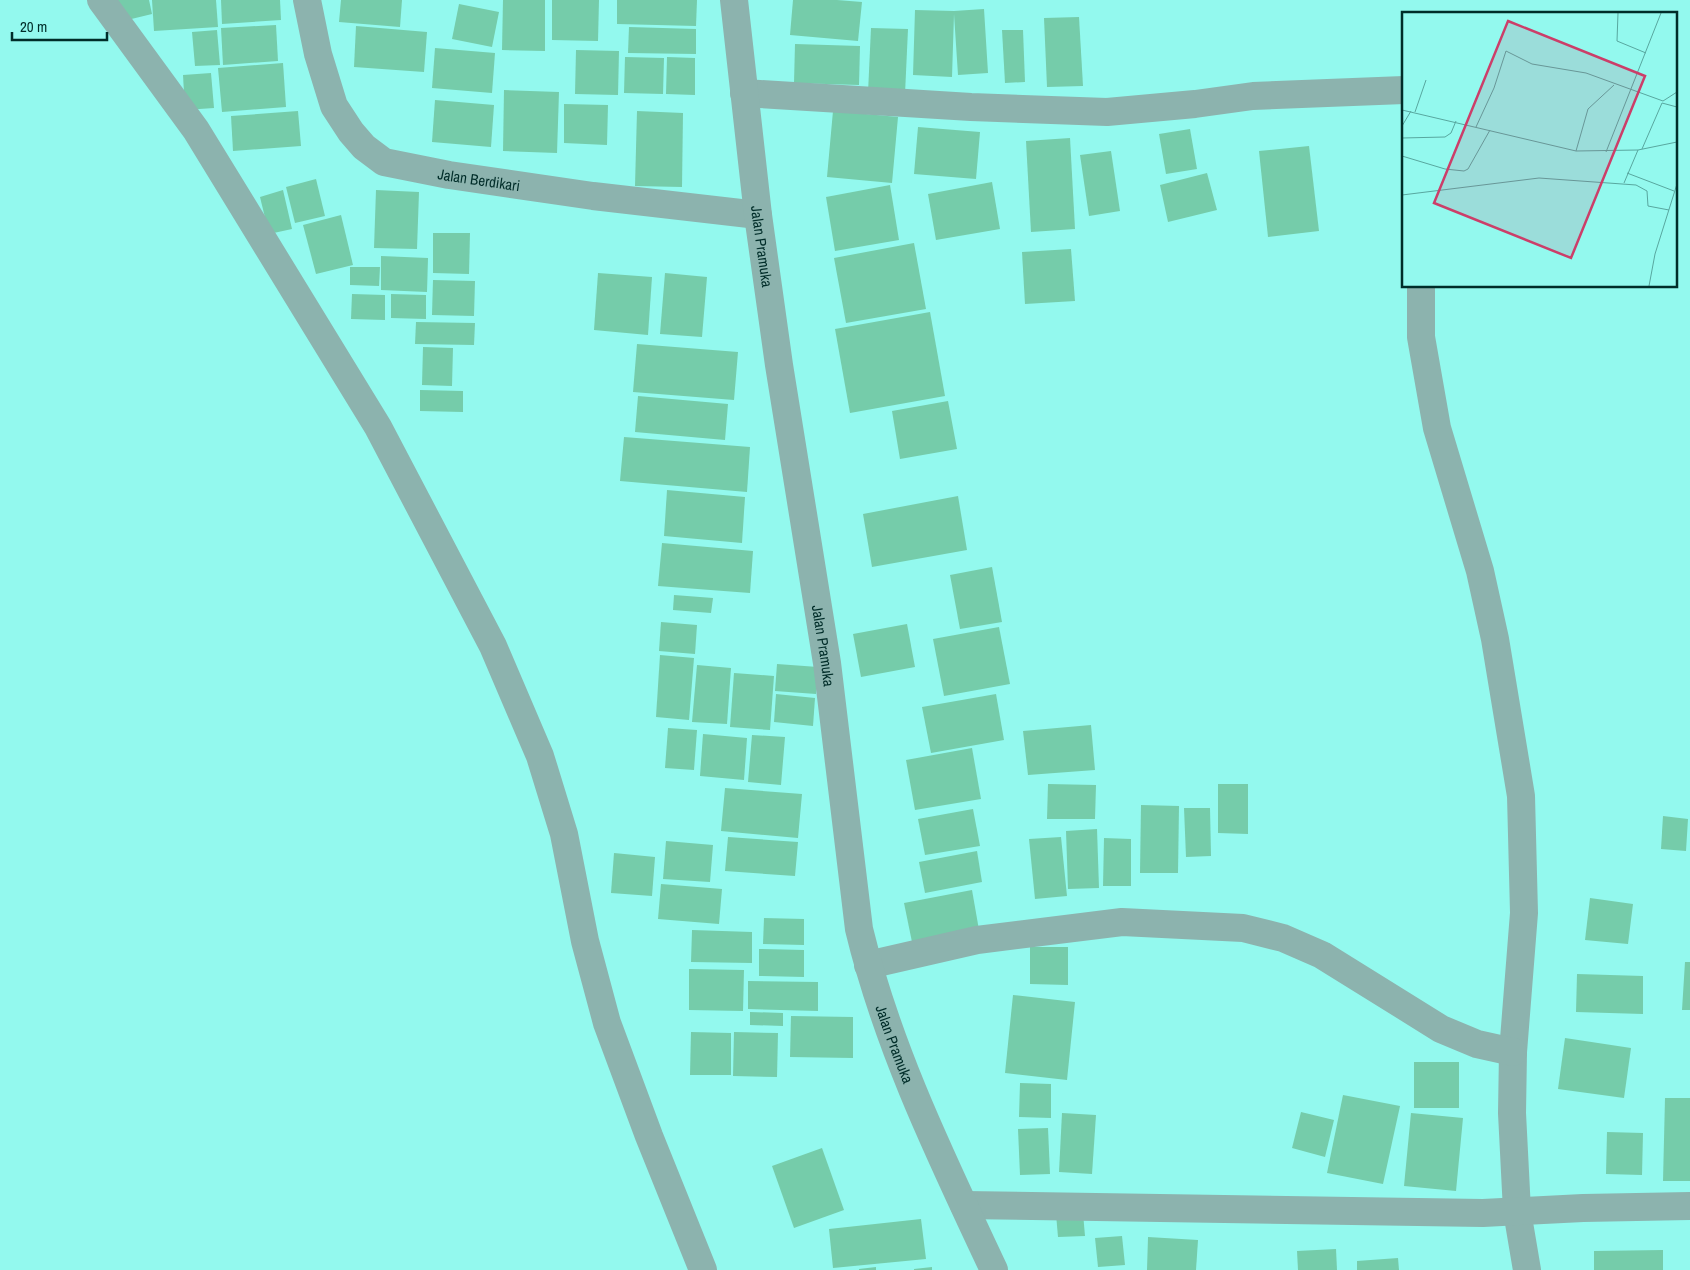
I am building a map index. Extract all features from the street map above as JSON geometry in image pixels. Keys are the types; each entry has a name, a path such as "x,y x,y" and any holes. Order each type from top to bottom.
{"street":[{"path":"101,0 196,130 378,427 493,646 540,756 564,834 585,941 607,1023 649,1136 703,1270"},
{"name":"Jalan Berdikari","path":"307,0 318,54 334,106 351,132 364,147 384,162 449,175 593,196 758,215"},
{"name":"Jalan Pramuka","path":"734,0 758,215 779,364 827,663 859,929 868,965 908,1081 994,1270"},
{"path":"744,93 971,107 1107,112 1195,104 1253,96 1402,90"},
{"path":"1421,288 1420,337 1437,428 1480,571 1495,639 1521,796 1524,913 1514,1052 1512,1113 1517,1211 1527,1270"},
{"path":"868,965 977,940 1122,922 1244,928 1283,938 1322,955 1441,1028 1477,1044 1514,1052"},
{"path":"964,1205 1482,1213 1583,1208 1690,1206"}],"building":[{"path":"114,0 149,0 152,14 119,22"},
{"path":"152,0 216,0 218,27 154,31"},
{"path":"221,0 280,0 281,20 222,24"},
{"path":"341,0 402,0 400,27 339,22"},
{"path":"503,0 545,0 545,51 502,50"},
{"path":"552,0 599,0 598,41 552,40"},
{"path":"617,0 697,0 696,26 617,24"},
{"path":"793,0 862,2 858,41 790,35"},
{"path":"459,4 499,12 492,47 452,39"},
{"path":"984,9 988,73 958,75 954,14 952,77 913,75 915,10 954,11"},
{"path":"1079,17 1083,86 1047,87 1044,18"},
{"path":"276,25 278,61 223,65 221,28"},
{"path":"356,26 427,32 424,72 354,67"},
{"path":"629,27 696,29 696,54 628,53"},
{"path":"871,28 908,29 905,94 868,93"},
{"path":"217,30 220,65 195,66 192,32"},
{"path":"1002,30 1023,30 1025,82 1005,83"},
{"path":"795,44 860,46 859,85 794,83"},
{"path":"435,48 495,53 492,93 432,88"},
{"path":"576,50 619,51 618,95 575,94"},
{"path":"625,57 664,58 663,94 624,93"},
{"path":"667,57 695,58 695,95 666,94"},
{"path":"283,63 286,107 222,112 218,68"},
{"path":"211,73 214,108 185,110 183,75"},
{"path":"504,90 559,92 557,153 503,151"},
{"path":"435,100 494,105 491,147 432,142"},
{"path":"564,104 608,105 607,145 564,143"},
{"path":"298,111 301,146 233,151 231,116"},
{"path":"637,111 683,113 682,187 635,186"},
{"path":"833,111 898,117 892,183 827,177"},
{"path":"918,127 980,132 976,179 914,174"},
{"path":"1190,129 1197,169 1166,174 1159,134"},
{"path":"1070,138 1075,229 1031,232 1026,141"},
{"path":"1309,146 1319,231 1268,237 1259,151"},
{"path":"1111,151 1120,211 1089,216 1080,155"},
{"path":"1207,173 1217,210 1168,222 1160,185"},
{"path":"316,179 325,216 295,223 286,187"},
{"path":"992,182 1000,229 936,240 928,194"},
{"path":"890,185 899,240 835,251 826,197"},
{"path":"283,190 292,229 269,234 260,197"},
{"path":"376,190 419,192 417,249 374,248"},
{"path":"341,215 353,265 316,274 303,225"},
{"path":"433,233 470,233 469,274 433,273"},
{"path":"914,243 926,309 846,323 834,258"},
{"path":"1071,249 1075,301 1025,304 1022,252"},
{"path":"381,256 428,258 427,292 381,290"},
{"path":"350,267 380,267 379,286 350,285"},
{"path":"598,273 652,277 648,335 594,330"},
{"path":"665,273 707,277 702,337 660,334"},
{"path":"433,280 475,281 474,316 432,315"},
{"path":"352,294 385,295 385,320 351,319"},
{"path":"391,294 426,295 426,319 391,318"},
{"path":"930,312 945,396 850,413 835,329"},
{"path":"416,322 475,323 474,345 415,344"},
{"path":"637,344 738,352 734,400 633,392"},
{"path":"423,347 453,348 452,386 422,385"},
{"path":"420,390 463,391 463,412 420,411"},
{"path":"638,396 728,404 725,440 635,432"},
{"path":"948,401 957,449 900,459 892,411"},
{"path":"624,437 750,447 747,492 620,481"},
{"path":"667,490 745,497 742,543 664,536"},
{"path":"958,496 967,550 872,567 863,514"},
{"path":"662,543 753,551 750,593 658,586"},
{"path":"992,567 1002,622 960,629 950,575"},
{"path":"674,595 713,598 711,613 673,610"},
{"path":"661,622 697,625 695,654 659,651"},
{"path":"907,624 915,667 861,677 853,634"},
{"path":"999,627 1010,684 944,696 933,639"},
{"path":"660,655 694,658 689,720 656,717"},
{"path":"777,664 818,667 816,694 775,691"},
{"path":"697,665 731,668 727,724 692,722"},
{"path":"734,673 774,676 770,730 730,727"},
{"path":"776,694 815,698 813,726 774,722"},
{"path":"996,694 1004,740 931,753 922,707"},
{"path":"1091,725 1095,770 1028,775 1023,731"},
{"path":"668,728 697,730 694,770 665,768"},
{"path":"703,734 747,738 744,780 700,776"},
{"path":"752,735 785,737 781,785 748,782"},
{"path":"972,748 981,799 915,810 906,760"},
{"path":"1048,784 1096,785 1095,819 1047,819"},
{"path":"1218,784 1248,784 1248,834 1218,833"},
{"path":"725,788 802,794 798,838 721,831"},
{"path":"1141,805 1179,806 1178,873 1140,873"},
{"path":"1184,808 1210,808 1211,856 1186,857"},
{"path":"973,809 980,846 925,855 918,819"},
{"path":"1663,816 1688,819 1686,851 1661,849"},
{"path":"1097,829 1099,888 1068,889 1066,831"},
{"path":"728,837 798,842 795,876 725,871"},
{"path":"1061,837 1067,896 1035,899 1029,839"},
{"path":"1104,838 1131,839 1131,886 1103,886"},
{"path":"666,841 713,845 710,882 663,879"},
{"path":"977,851 982,882 925,893 919,862"},
{"path":"614,853 655,857 652,896 611,893"},
{"path":"661,884 722,889 719,924 658,919"},
{"path":"972,890 979,930 912,942 904,903"},
{"path":"1590,898 1633,904 1628,944 1585,940"},
{"path":"764,918 804,919 804,945 763,944"},
{"path":"692,930 752,932 752,963 691,962"},
{"path":"1030,947 1068,947 1068,985 1030,984"},
{"path":"759,949 804,950 804,977 759,976"},
{"path":"1685,962 1690,962 1690,1010 1682,1010"},
{"path":"689,969 744,970 743,1011 689,1010"},
{"path":"1577,974 1643,976 1643,1014 1576,1012"},
{"path":"748,981 818,982 818,1011 748,1009"},
{"path":"1013,995 1075,1002 1067,1080 1005,1073"},
{"path":"750,1012 783,1013 783,1026 750,1025"},
{"path":"791,1016 853,1017 853,1058 790,1057"},
{"path":"691,1032 731,1033 731,1075 690,1075"},
{"path":"734,1032 778,1033 777,1077 733,1076"},
{"path":"1565,1038 1631,1048 1624,1098 1558,1089"},
{"path":"1414,1062 1459,1062 1459,1108 1414,1108"},
{"path":"1020,1083 1051,1084 1051,1118 1019,1117"},
{"path":"1343,1095 1400,1106 1383,1184 1327,1173"},
{"path":"1665,1098 1690,1098 1690,1181 1663,1181"},
{"path":"1301,1112 1334,1120 1325,1157 1292,1148"},
{"path":"1062,1113 1096,1115 1092,1174 1059,1172"},
{"path":"1411,1113 1463,1118 1456,1191 1404,1186"},
{"path":"1048,1128 1050,1174 1020,1175 1018,1129"},
{"path":"1607,1132 1643,1133 1642,1175 1606,1174"},
{"path":"822,1148 844,1210 794,1228 772,1166"},
{"path":"1083,1213 1085,1236 1058,1237 1056,1214"},
{"path":"921,1219 926,1259 833,1268 829,1229"},
{"path":"1122,1236 1125,1265 1098,1267 1095,1238"},
{"path":"1148,1237 1198,1240 1196,1270 1147,1270"},
{"path":"1336,1249 1337,1270 1298,1270 1297,1251"},
{"path":"1663,1250 1663,1270 1594,1270 1594,1251"},
{"path":"1398,1258 1399,1270 1357,1270 1357,1261"},
{"path":"876,1267 876,1270 859,1270 859,1269"},
{"path":"932,1267 932,1270 914,1270 914,1269"}]}
